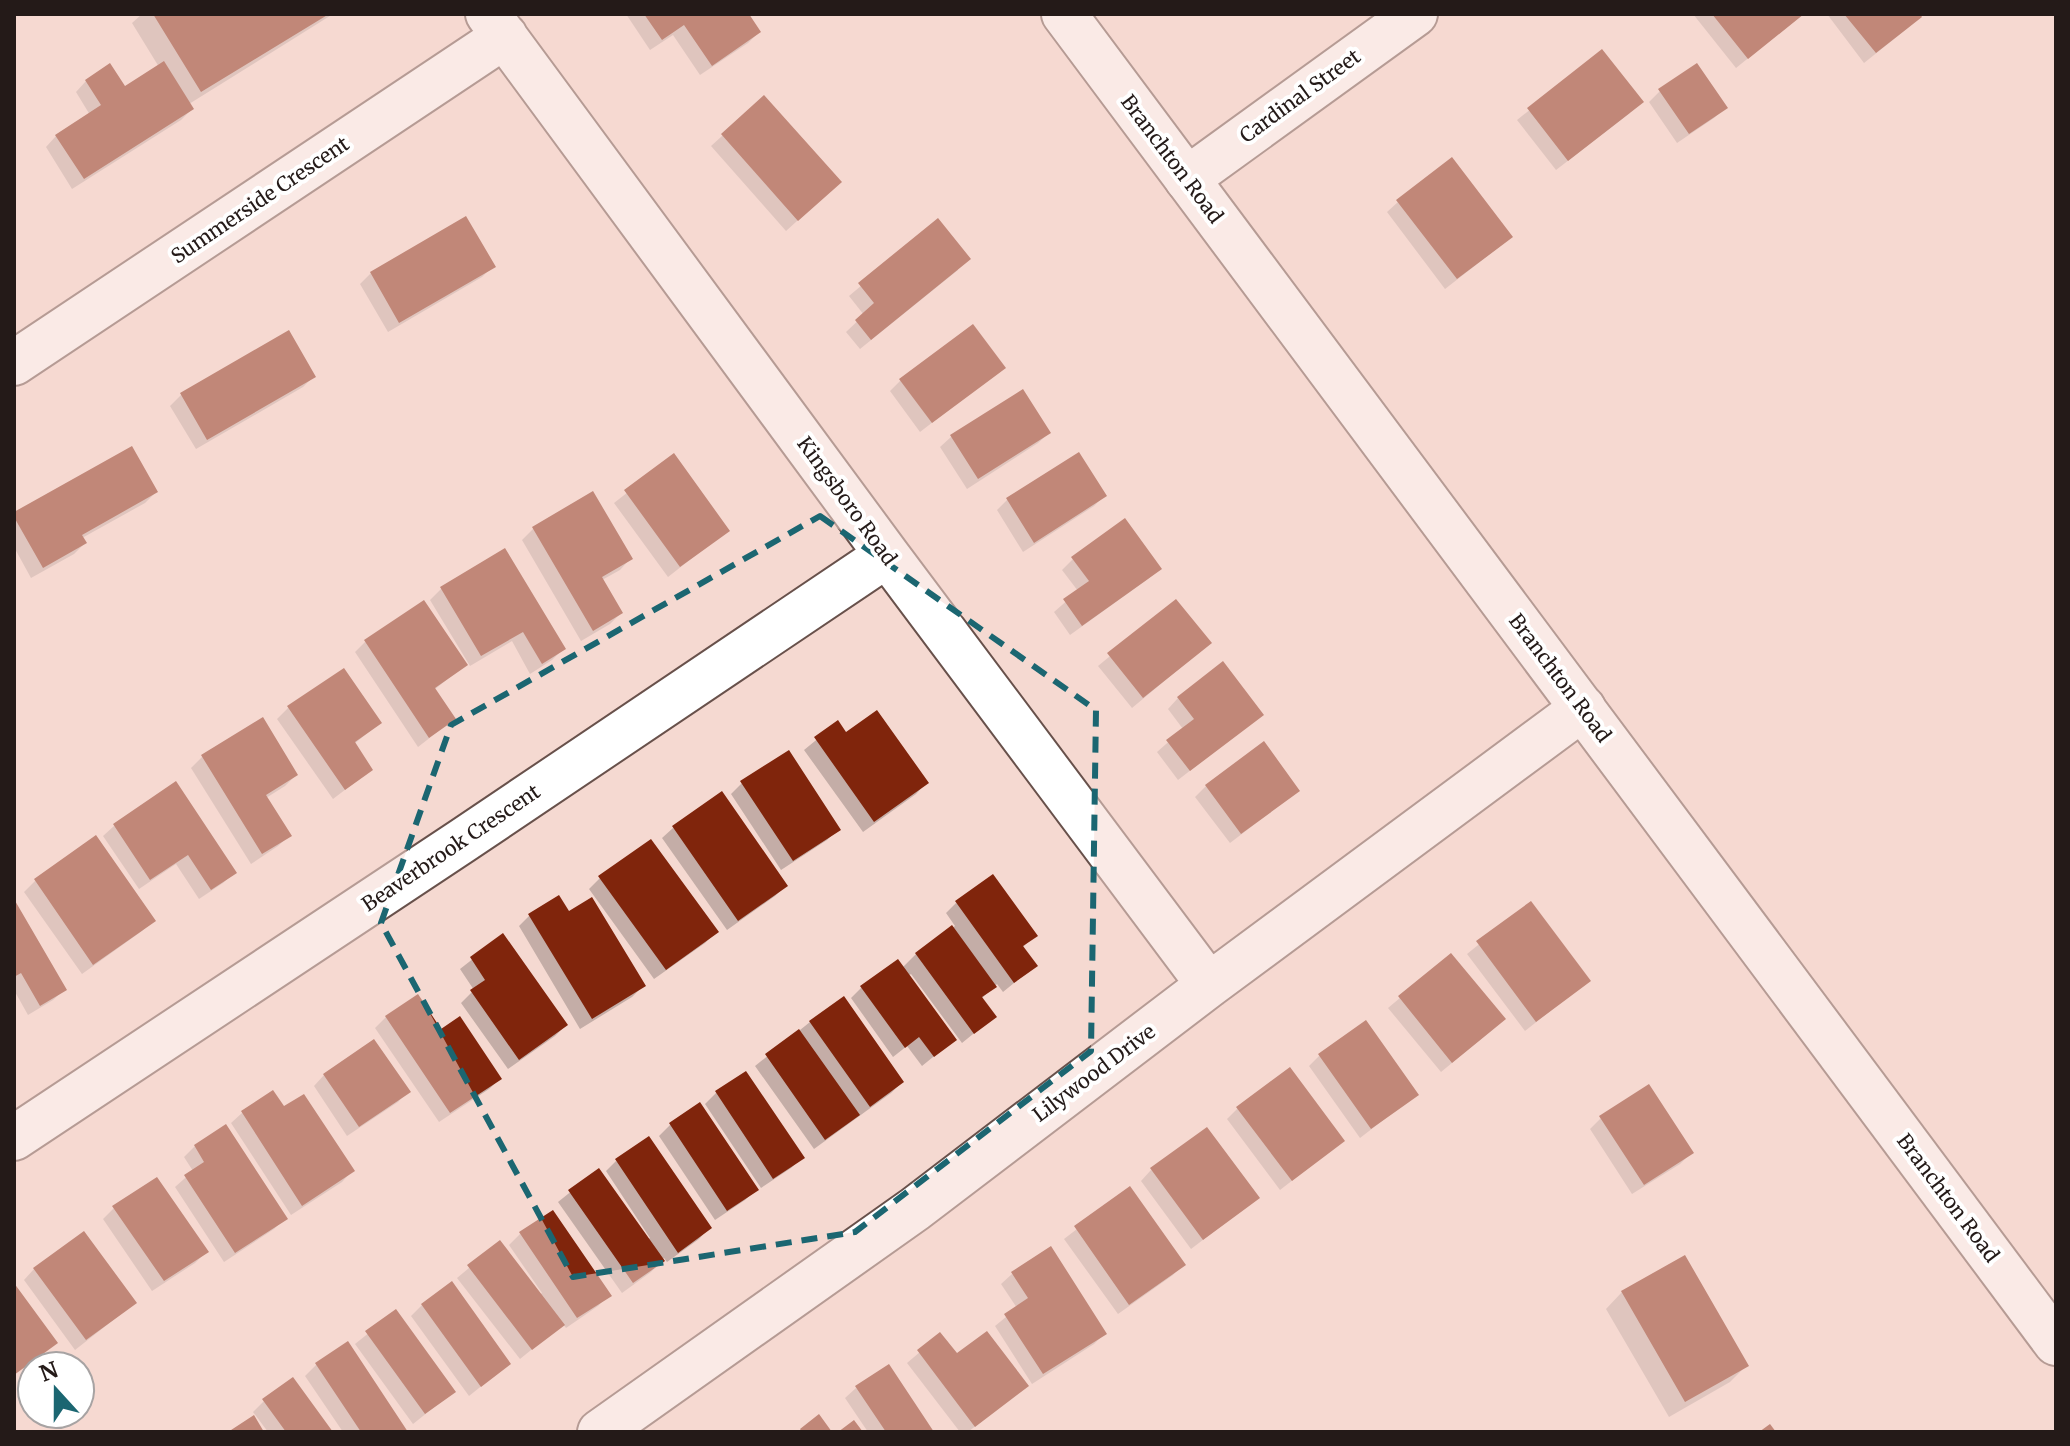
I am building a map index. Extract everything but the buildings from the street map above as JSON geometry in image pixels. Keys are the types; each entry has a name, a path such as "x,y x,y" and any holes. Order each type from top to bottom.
{"street":[{"name":"Branchton Road","path":"1064,14 2056,1343"},
{"name":"Cardinal Street","path":"1187,179 1415,14"},
{"name":"Summerside Crescent","path":"14,363 496,25"},
{"name":"Kingsboro Road","path":"496,25 1209,985"},
{"name":"Beaverbrook Crescent","path":"14,1138 887,555"},
{"name":"Lilywood Drive","path":"600,1432 915,1209 1209,985 1583,708"}],"highlighted area":[{"path":"820,516 1096,710 1091,1051 855,1232 573,1277 381,923 451,725"}]}
